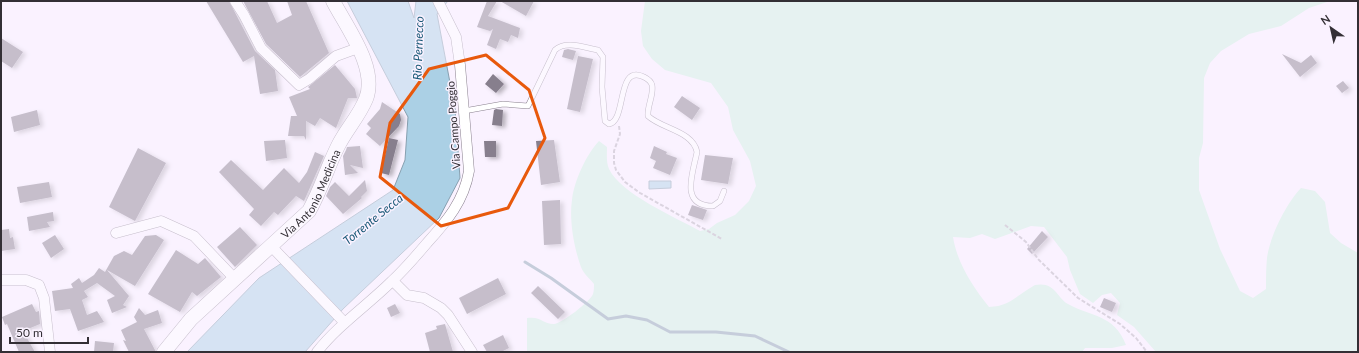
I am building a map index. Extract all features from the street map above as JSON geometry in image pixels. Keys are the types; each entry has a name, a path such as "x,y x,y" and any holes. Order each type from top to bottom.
{"main road":[{"name":"Via Antonio Medicina","path":"164,352 191,319 234,278 276,250 309,211 319,193 338,146 366,98 369,83 367,70 358,48 333,1"}],"street":[{"path":"235,1 261,48 299,85 309,79 336,56 358,48"},
{"name":"Via Campo Poggio","path":"317,352 343,321 393,281 450,217 458,206 467,185 469,171 460,65 456,37 438,1"},
{"path":"116,233 161,221 194,236 234,278"},
{"path":"276,250 343,321"},
{"path":"1,280 26,280 39,285 44,298 50,352"},
{"path":"393,281 407,295 424,298 441,308 448,315 472,352"}],"lane":[{"path":"464,111 503,104 528,106 555,50 560,45 566,44 598,50 603,57 602,87 605,121 609,124 613,124 617,119 625,84 629,79 635,75 643,76 651,81 653,87 647,108 648,116 654,121 686,136 694,143 697,152 690,189 691,196 698,203 706,206 713,206 720,201 724,191"}],"path":[{"path":"617,119 620,134 614,151 614,163 616,170 625,182 640,193 722,239"},
{"path":"1005,225 1026,242 1038,259 1078,298 1120,324 1136,338 1147,352"}],"highlighted area":[{"path":"486,55 529,90 545,138 508,208 441,226 380,177 390,123 429,69"}],"green space":[{"path":"645,1 1330,1 1309,8 1281,26 1249,34 1221,51 1210,63 1204,78 1203,143 1199,158 1199,190 1220,249 1240,291 1253,298 1266,289 1267,262 1271,240 1284,211 1301,188 1315,191 1325,202 1330,233 1341,243 1358,253 1358,352 1156,352 1134,327 1117,315 1120,303 1111,293 1102,295 1093,303 1080,294 1070,270 1067,257 1044,227 1031,226 995,239 982,234 970,238 953,237 958,256 966,274 989,307 1006,304 1035,285 1047,285 1068,304 1101,318 1115,327 1126,345 1112,348 1085,348 1082,352 527,352 527,318 536,318 550,324 558,323 582,307 593,294 594,284 585,274 578,259 573,234 571,208 573,193 578,177 585,161 599,141 607,147 607,161 609,169 615,178 625,187 636,196 663,212 700,231 709,229 717,223 735,215 749,201 756,186 750,161 733,130 728,107 711,83 665,70 652,59 643,46 641,31"}],"water":[{"path":"347,1 408,1 414,18 416,1 448,1 437,14 455,109 460,178 439,218 343,309 305,352 187,352 259,278 393,190 405,160 408,117"},
{"path":"649,181 671,181 671,188 649,189"}],"building":[{"path":"206,1 229,1 255,51 275,70 278,91 260,94 254,56 243,62"},
{"path":"243,1 267,1 277,23 292,15 287,1 306,1 329,53 300,77 266,44"},
{"path":"487,1 497,1 488,16 520,28 518,38 511,35 508,42 500,39 496,49 487,45 493,29 490,31 477,27"},
{"path":"500,1 534,1 526,16"},
{"path":"1,38 23,52 12,68 1,61"},
{"path":"568,49 576,51 573,60 562,57 564,50"},
{"path":"1282,54 1301,63 1311,55 1317,63 1300,77"},
{"path":"578,56 593,59 580,112 567,109"},
{"path":"335,65 355,89 357,98 348,98 336,128 320,118 315,126 306,121 306,140 304,136 288,136 291,116 297,116 289,97 310,89 308,87"},
{"path":"493,74 504,84 496,93 485,84"},
{"path":"1343,81 1349,88 1342,93 1336,86"},
{"path":"682,96 700,108 692,120 674,107"},
{"path":"382,102 400,114 401,120 399,126 380,146 366,134 371,128 367,124 380,109"},
{"path":"37,110 40,125 14,132 11,117"},
{"path":"494,110 503,110 502,126 492,125"},
{"path":"389,138 398,140 389,175 381,173"},
{"path":"285,140 287,158 266,161 264,141"},
{"path":"554,140 560,182 541,185 536,141"},
{"path":"484,141 496,141 496,157 485,157"},
{"path":"360,146 363,168 350,165 358,173 345,175 343,156 347,147"},
{"path":"654,146 667,152 666,154 677,158 670,175 653,168 656,161 650,158"},
{"path":"138,148 166,163 135,221 109,207"},
{"path":"315,152 324,156 304,201 296,196 278,215 274,212 261,226 249,215 254,209 219,172 231,160 263,190 284,168 299,183 307,172"},
{"path":"705,155 733,158 728,184 701,180"},
{"path":"365,180 367,191 361,197 362,198 343,214 326,196 330,187 335,182 349,196"},
{"path":"49,182 52,197 20,203 17,187"},
{"path":"560,200 561,244 544,245 542,201"},
{"path":"692,205 707,210 703,220 688,215"},
{"path":"53,212 54,221 47,222 50,227 29,231 27,217"},
{"path":"240,227 257,245 235,267 217,247"},
{"path":"9,229 10,238 13,237 15,249 1,251 1,230"},
{"path":"1042,231 1048,237 1032,254 1027,249"},
{"path":"55,235 64,249 51,258 42,243"},
{"path":"156,235 164,240 135,286 107,270 129,296 123,305 127,307 112,313 107,300 115,296 97,283 84,291 88,297 82,300 87,315 97,311 104,322 78,331 70,309 55,311 52,291 73,288 71,284 79,278 82,283 94,275 99,268 105,272 114,256 124,251 132,255 145,236"},
{"path":"176,250 198,264 205,258 221,277 197,296 192,292 180,312 148,294"},
{"path":"498,278 506,294 467,314 459,298"},
{"path":"538,286 565,312 558,319 531,293"},
{"path":"1104,298 1116,303 1112,312 1100,307"},
{"path":"32,304 36,312 39,311 40,324 23,331 35,352 19,352 7,324 5,325 2,317"},
{"path":"395,304 400,313 391,317 387,308"},
{"path":"139,308 145,315 158,310 162,323 144,329 156,352 129,352 123,340 126,341 121,330 137,322 134,317"},
{"path":"445,324 453,352 430,352 425,333 437,329 436,326"},
{"path":"503,335 509,348 501,352 487,352 483,345"},
{"path":"95,341 114,343 113,352 94,352"}],"waterway":[{"path":"525,262 551,278 608,319 626,316 647,320 670,332 716,332 755,336 789,352"}],"water label":[{"name":"Rio Pernecco","path":"418,48"},
{"name":"Torrente Secca","path":"373,219"}]}
